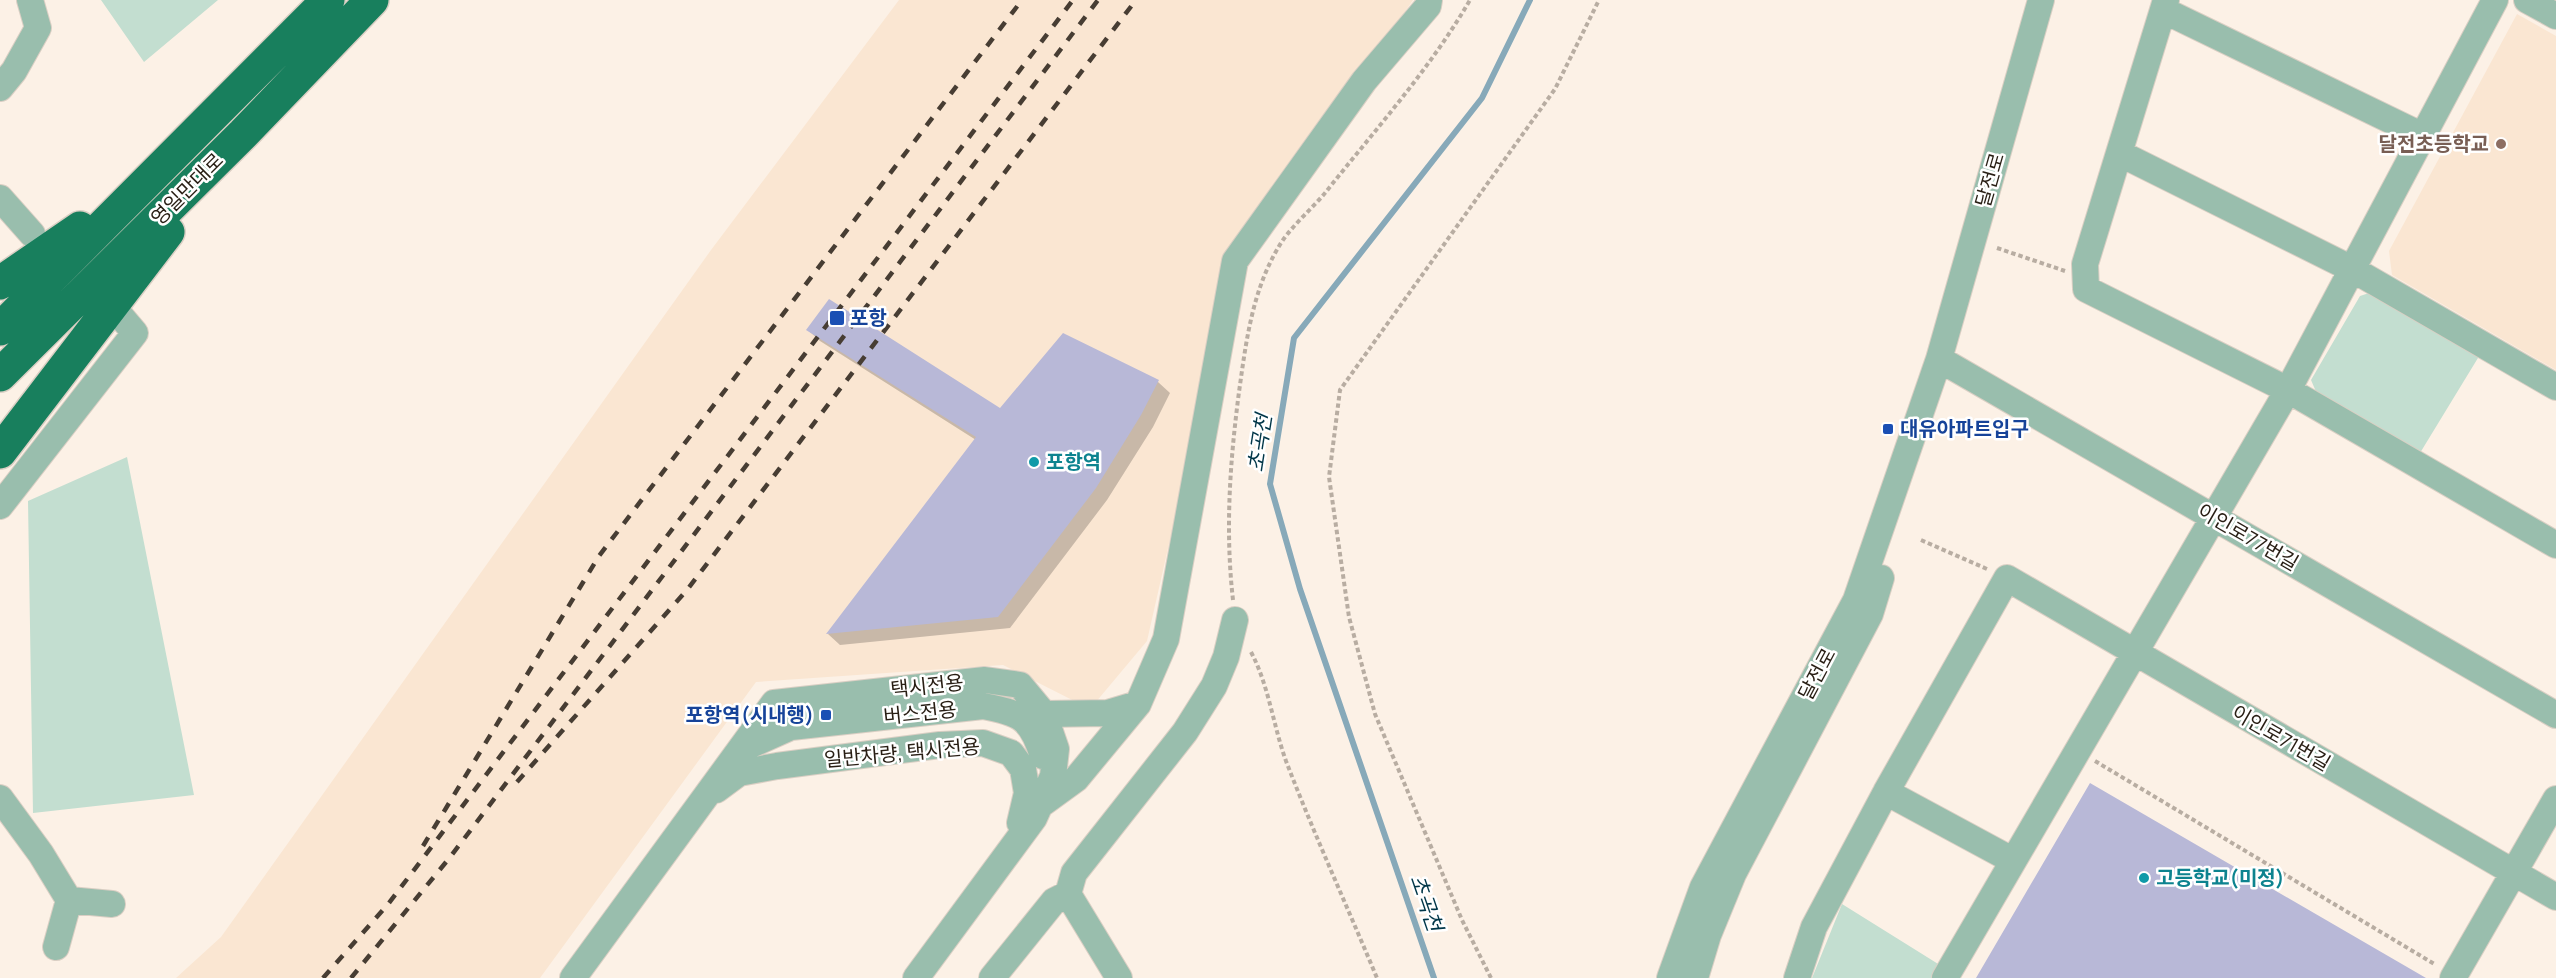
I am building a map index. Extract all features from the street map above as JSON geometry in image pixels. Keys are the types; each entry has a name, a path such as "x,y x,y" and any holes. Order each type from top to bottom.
{"highway":[{"name":"영일만대로","path":"0,328 149,182 328,0"},
{"name":"영일만대로","path":"0,375 243,134 372,0"},
{"path":"0,452 243,134"},
{"path":"0,283 149,182"}],"street":[{"path":"0,88 14,71 38,28 30,0"},
{"path":"916,978 1016,842 1042,800 1076,779 1137,704 1166,639 1235,261 1364,81 1428,6 1429,0"},
{"name":"달전로","path":"1670,978 1703,887 1856,600 1940,359 2041,0"},
{"path":"1945,978 2289,390 2495,0"},
{"path":"2527,0 2556,16"},
{"path":"2423,136 2165,5 2085,264 2086,289 2289,390 2556,545"},
{"path":"2119,153 2352,269 2556,387"},
{"path":"0,198 32,234"},
{"path":"0,506 135,333 117,313"},
{"name":"달전로","path":"1695,978 1708,935 1733,874 1870,614 1942,394 1940,359"},
{"name":"이인로77번길","path":"1940,359 2556,715"},
{"path":"1797,978 1814,927 1886,792 2007,578"},
{"name":"이인로71번길","path":"2007,578 2556,897"},
{"path":"1119,978 1068,894 1074,873 1185,732 1214,686 1226,657 1235,620"},
{"name":"택시전용","path":"573,978 774,703 985,680 1020,685 1044,714 1056,749 1053,776 1042,800"},
{"path":"1044,714 1108,712 1137,704"},
{"name":"버스전용","path":"737,752 791,727 983,706 1013,712 1035,730 1045,763 1042,800"},
{"name":"일반차량, 택시전용","path":"706,797 739,773 940,745 983,743 1011,753 1023,769 1027,793 1016,842"},
{"path":"1886,792 2012,860"},
{"path":"0,798 41,854 69,900 56,947"},
{"path":"2445,972 2514,873 2556,799"},
{"path":"992,978 1054,901 1068,894"},
{"path":"69,900 112,904"}],"path":[{"path":"1377,978 1286,760 1262,674 1235,620 1229,567 1229,466 1247,335 1260,285 1279,246 1323,195 1449,35 1470,0"},
{"path":"1491,978 1462,920 1375,714 1349,617 1329,477 1340,390 1555,89 1599,0"},
{"path":"1997,248 2086,278"},
{"path":"1921,540 2007,578"},
{"path":"2091,759 2445,972"}],"shaded area":[{"path":"899,0 1413,0 1233,261 1147,641 1090,709 1003,665 756,682 540,978 176,978 221,937 711,250"},
{"name":"달전초등학교","path":"2517,14 2556,36 2556,370 2392,275 2389,251"}],"green space":[{"path":"101,0 218,0 144,62"},
{"path":"2378,290 2481,353 2420,453 2317,394 2311,380 2360,296"},
{"path":"127,457 194,795 33,813 28,501"},
{"path":"1842,904 1943,967 1937,978 1812,978"}],"building":[{"name":"포항역","path":"829,299 1000,408 1063,333 1159,380 1141,415 1096,488 998,617 826,634 976,437 806,330"},
{"name":"고등학교(미정)","path":"2090,783 2426,978 1976,978"}],"waterway":[{"name":"초곡천","path":"1434,978 1300,589 1270,484 1294,338 1482,98 1530,0"}],"railway":[{"path":"423,846 599,556 1022,0"},
{"path":"323,978 389,903 1073,0"},
{"path":"351,978 451,856 1098,0"},
{"path":"517,782 687,590 1136,0"}],"place":[{"name":"달전초등학교","path":"2501,144"},
{"name":"포항","path":"837,318"},
{"name":"대유아파트입구","path":"1888,429"},
{"name":"포항역","path":"1034,462"},
{"name":"포항역(시내행)","path":"826,715"},
{"name":"고등학교(미정)","path":"2144,878"}]}
